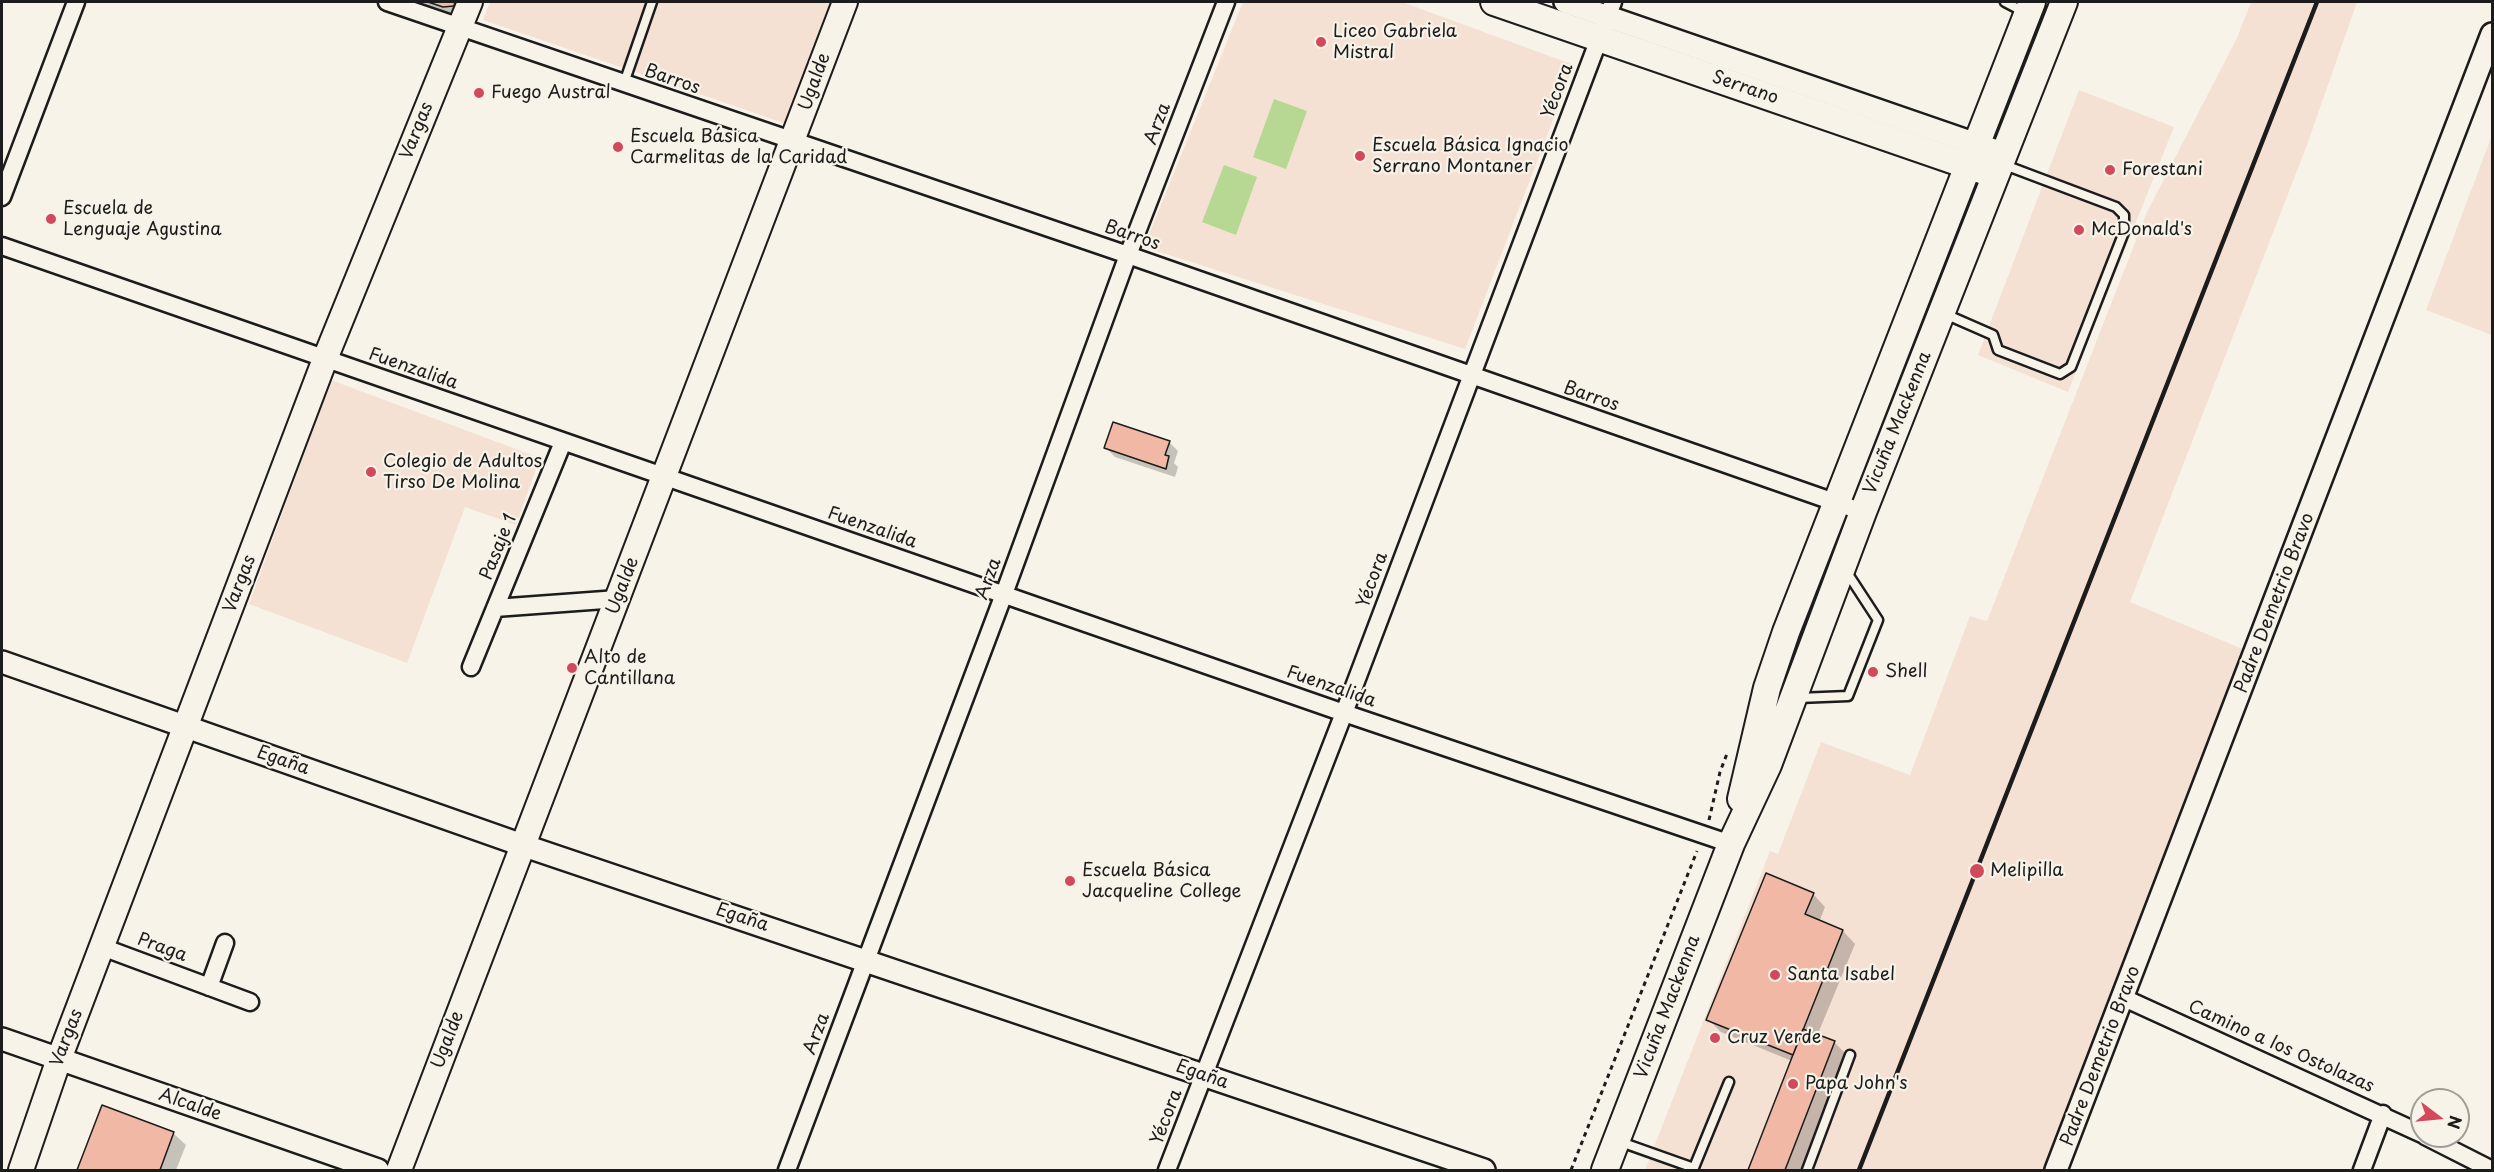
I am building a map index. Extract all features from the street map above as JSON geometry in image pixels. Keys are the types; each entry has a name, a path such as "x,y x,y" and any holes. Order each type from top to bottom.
{"main road":[{"name":"Vargas","path":"21,1170 59,1059 325,359 470,2"},
{"name":"Ugalde","path":"399,1170 845,2"},
{"name":"Serrano","path":"1494,2 1607,19 2001,164"},
{"name":"Vicuña Mackenna","path":"1605,1170 1731,844 1768,765 1863,512 2064,2"},
{"name":"Vicuña Mackenna","path":"1731,844 1767,688 1836,503 1972,154 2021,6"}],"street":[{"path":"2,197 76,2"},
{"name":"Barros","path":"387,2 1128,255 1863,512"},
{"name":"Arza","path":"787,1170 1004,594 1128,255 1226,2"},
{"name":"Serrano","path":"1564,2 1607,19"},
{"name":"Yécora","path":"1167,1170 1344,713 1607,19"},
{"name":"Padre Demetrio Bravo","path":"2056,1170 2493,34"},
{"name":"Fuenzalida","path":"2,246 1344,713 1731,844"},
{"name":"Pasaje 1","path":"471,666 563,442"},
{"path":"495,609 618,599"},
{"name":"Egaña","path":"2,662 522,845 1484,1170"},
{"path":"209,987 225,943"},
{"name":"Praga","path":"102,947 250,1002"},
{"name":"Camino a los Ostolazas","path":"2124,998 2410,1128"},
{"name":"Alcalde","path":"2,1039 378,1170"},
{"path":"2362,1170 2383,1114"},
{"name":"Camino a los Ostolazas","path":"2449,1148 2492,1170"}],"lane":[{"path":"624,84 652,2"},
{"path":"1942,313 1993,335 1998,350 2060,374 2071,367 2124,232 2124,215 2116,207 2001,164"},
{"path":"1794,698 1848,696 1878,620 1843,566"},
{"path":"1807,1170 1850,1055"},
{"path":"1617,1140 1693,1169 1729,1082"}],"shaded area":[{"path":"490,2 833,2 787,124 483,20"},
{"name":"Escuela Básica Ignacio Serrano Montaner","path":"1243,2 1402,2 1574,65 1465,349 1144,247"},
{"path":"2251,2 2357,2 2307,145 2130,602 2245,650 2044,1170 1645,1170 1770,851 1778,854 1821,742 1910,775 1970,616 1987,621 2147,212 2237,38"},
{"path":"2079,90 2174,127 2068,392 1978,355"},
{"path":"2492,135 2492,335 2426,310"},
{"path":"331,380 540,458 516,525 465,507 407,663 249,604"}],"green space":[{"path":"1274,99 1307,111 1286,169 1253,157"},
{"path":"1224,165 1257,177 1236,235 1202,222"}],"building":[{"path":"428,2 455,2 454,6 443,7"},
{"path":"1113,422 1170,441 1165,455 1169,456 1166,469 1104,448"},
{"name":"Santa Isabel","path":"1766,873 1814,893 1805,914 1843,930 1793,1055 1706,1020"},
{"path":"1803,1029 1835,1041 1785,1170 1748,1170"},
{"path":"102,1105 174,1132 160,1170 77,1170"}],"railway":[{"path":"1859,1170 2317,2"}],"place":[{"name":"Liceo Gabriela Mistral","path":"1321,42"},
{"name":"Fuego Austral","path":"479,93"},
{"name":"Escuela Básica Carmelitas de la Caridad","path":"618,147"},
{"name":"Escuela Básica Ignacio Serrano Montaner","path":"1360,156"},
{"name":"Forestani","path":"2110,170"},
{"name":"Escuela de Lenguaje Agustina","path":"51,219"},
{"name":"McDonald's","path":"2079,230"},
{"name":"Colegio de Adultos Tirso De Molina","path":"371,472"},
{"name":"Alto de Cantillana","path":"572,668"},
{"name":"Shell","path":"1873,672"},
{"name":"Melipilla","path":"1977,871"},
{"name":"Escuela Básica Jacqueline College","path":"1070,881"},
{"name":"Santa Isabel","path":"1775,975"},
{"name":"Cruz Verde","path":"1715,1038"},
{"name":"Papa John's","path":"1793,1084"}]}
